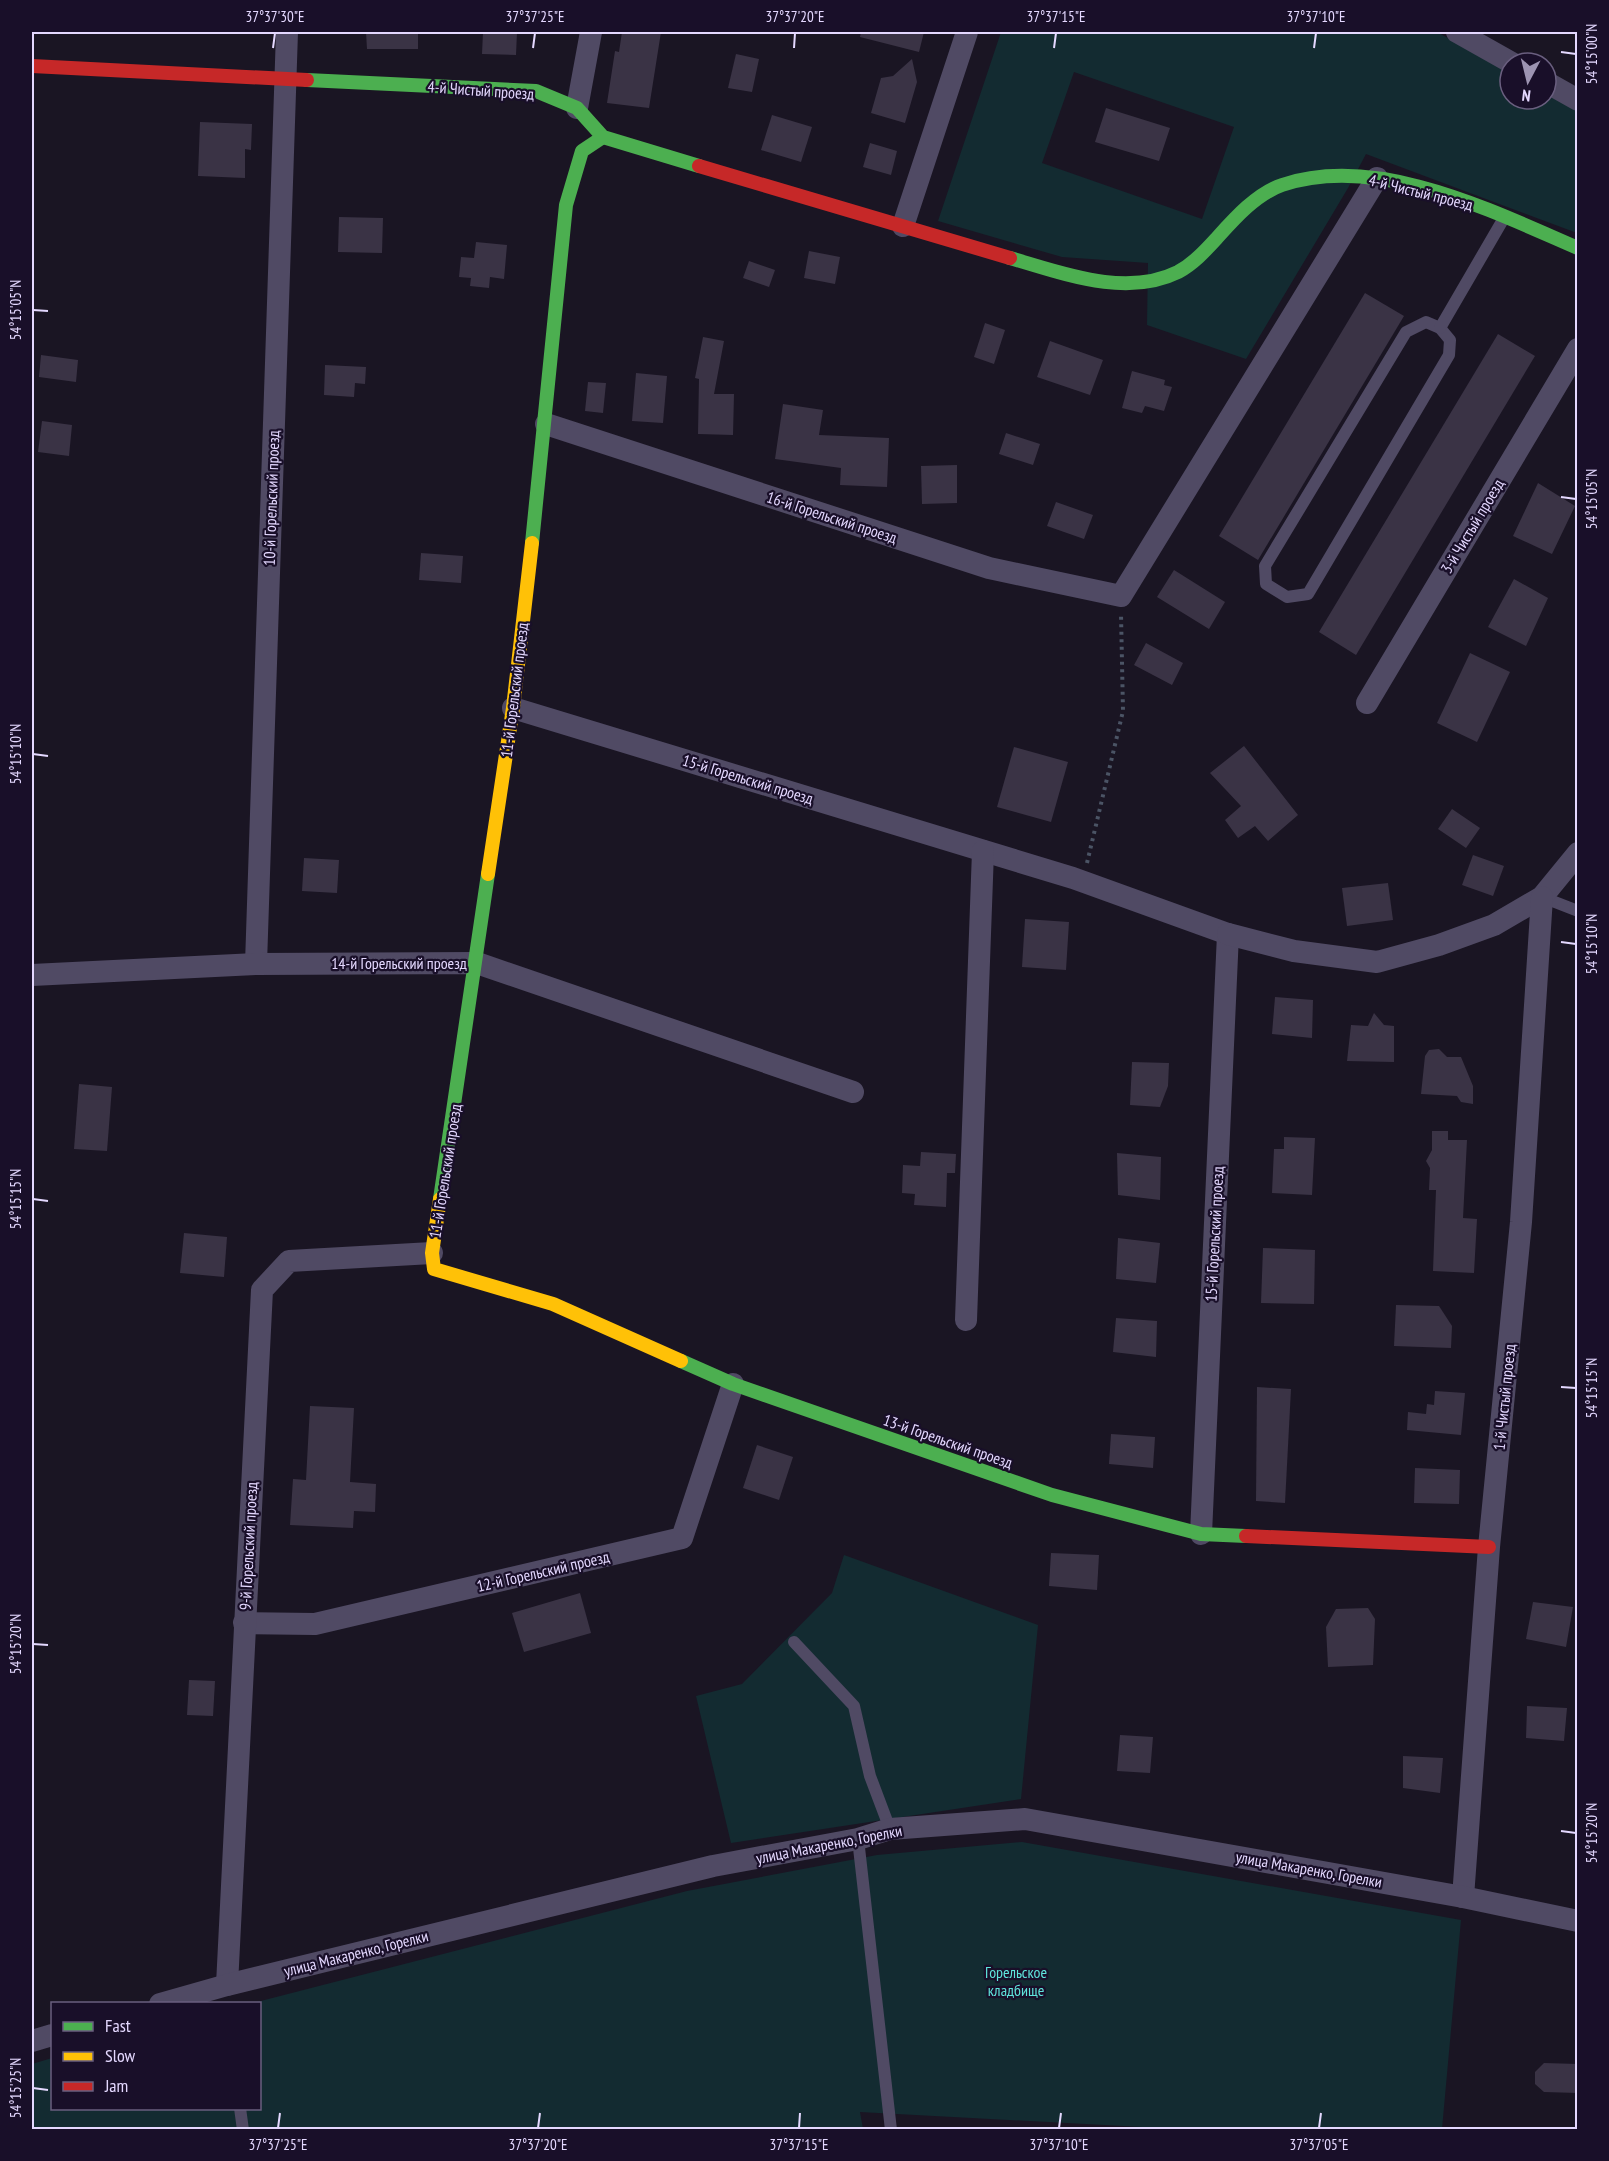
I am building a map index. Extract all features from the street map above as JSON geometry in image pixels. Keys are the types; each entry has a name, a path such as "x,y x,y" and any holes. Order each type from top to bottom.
{"street":[{"name":"10-й Горельский проезд","path":"256,963 287,32"},
{"path":"576,108 591,32"},
{"path":"903,226 967,32"},
{"path":"1458,32 1498,55"},
{"name":"4-й Чистый проезд","path":"32,66 536,91 576,108 603,136 1075,277 1119,284 1160,279 1192,263 1250,205 1280,185 1316,176 1377,178 1476,204 1578,248"},
{"path":"1558,89 1578,100"},
{"name":"11-й Горельский проезд","path":"432,1253 477,963 513,708 546,424 566,205 582,151 603,136"},
{"path":"1121,596 1377,178"},
{"name":"3-й Чистый проезд","path":"1367,703 1578,349"},
{"name":"16-й Горельский проезд","path":"546,424 989,568 1121,596"},
{"name":"15-й Горельский проезд","path":"513,708 1083,882 1228,934 1294,951 1377,962 1439,945 1494,925 1542,897 1578,853"},
{"path":"966,1320 983,851"},
{"name":"1-й Чистый проезд","path":"1463,1897 1489,1547 1521,1222 1542,897"},
{"name":"15-й Горельский проезд","path":"1201,1534 1228,934"},
{"name":"14-й Горельский проезд","path":"32,975 256,963 477,963 853,1092"},
{"name":"13-й Горельский проезд","path":"432,1253 434,1269 553,1304 733,1384 1052,1496 1201,1534 1489,1547"},
{"name":"9-й Горельский проезд","path":"221,1992 262,1290 289,1261 432,1253"},
{"name":"12-й Горельский проезд","path":"244,1623 315,1624 682,1538 733,1384"},
{"name":"улица Макаренко, Горелки","path":"170,2002 221,1992 712,1866 858,1839 890,1829 1025,1819 1463,1897 1578,1921"},
{"path":"32,2041 51,2035"}],"lane":[{"path":"1440,328 1504,216"},
{"path":"1426,322 1440,328 1450,340 1449,355 1308,594 1287,597 1266,584 1265,566 1406,332 1426,322"},
{"path":"1542,897 1578,911"},
{"path":"794,1642 854,1706 870,1776 890,1829"},
{"path":"858,1839 891,2130"},
{"path":"240,2110 243,2130"}],"path":[{"path":"1083,882 1123,711 1121,596"}],"green space":[{"path":"1001,32 1437,32 1498,66 1498,111 1558,111 1558,100 1577,111 1577,233 1366,154 1246,359 1147,325 1148,263 1062,257 938,221","holes":["1074,72 1234,127 1202,219 1042,163"]},
{"path":"844,1555 1038,1625 1021,1799 731,1843 696,1696 742,1684 832,1593"},
{"name":"Горельское кладбище","path":"1022,1842 1461,1920 1442,2129 1179,2129 860,2112 863,2129 32,2130 32,2064 51,2058 51,2110 261,2110 261,2002 257,2002 687,1891 877,1855"}],"building":[{"path":"366,32 418,32 418,49 367,49"},
{"path":"483,32 517,32 516,55 482,54"},
{"path":"622,32 661,32 649,108 607,103 615,51 619,52"},
{"path":"861,32 924,32 919,52 860,37"},
{"path":"736,54 759,59 752,92 728,88"},
{"path":"912,59 917,82 905,123 871,113 881,78 893,76"},
{"path":"1106,108 1170,128 1159,161 1095,142"},
{"path":"772,115 812,127 801,162 761,150"},
{"path":"200,122 252,124 251,150 245,149 245,178 198,176"},
{"path":"870,143 897,151 891,175 863,167"},
{"path":"339,217 383,218 382,253 338,252"},
{"path":"476,242 507,245 504,279 490,277 489,288 470,286 471,278 459,277 461,257 474,258"},
{"path":"809,251 840,257 835,284 804,278"},
{"path":"749,261 775,270 769,287 743,278"},
{"path":"1365,293 1404,316 1258,560 1219,536"},
{"path":"985,323 1005,330 994,364 974,357"},
{"path":"1498,334 1535,356 1356,655 1319,632"},
{"path":"703,337 724,341 714,394 734,394 733,435 698,434 699,379 695,378"},
{"path":"1050,341 1103,360 1090,395 1037,377"},
{"path":"41,355 78,360 76,382 39,377"},
{"path":"325,365 366,367 365,384 355,383 354,397 324,395"},
{"path":"1132,371 1165,380 1164,385 1172,387 1164,411 1145,406 1142,413 1122,408"},
{"path":"636,373 667,376 663,423 632,421"},
{"path":"588,382 606,383 603,413 585,411"},
{"path":"783,404 823,410 819,435 889,438 887,487 840,485 841,468 775,459"},
{"path":"42,421 72,425 69,456 38,452"},
{"path":"1006,433 1040,444 1033,465 999,454"},
{"path":"957,465 957,503 922,504 921,466"},
{"path":"1538,483 1575,506 1552,554 1513,536"},
{"path":"1056,502 1093,515 1084,539 1047,526"},
{"path":"421,553 463,556 461,583 419,580"},
{"path":"1174,570 1225,602 1209,629 1157,597"},
{"path":"1514,579 1548,598 1526,646 1488,627"},
{"path":"1146,643 1183,663 1172,685 1134,665"},
{"path":"1470,653 1510,672 1477,742 1437,723"},
{"path":"1244,746 1298,815 1268,841 1255,826 1238,838 1225,820 1241,806 1210,773"},
{"path":"1014,747 1068,762 1051,822 997,807"},
{"path":"1452,809 1480,828 1466,848 1438,829"},
{"path":"1473,855 1504,866 1493,896 1462,885"},
{"path":"304,858 339,860 337,893 302,891"},
{"path":"1388,883 1393,920 1347,926 1342,888"},
{"path":"1025,919 1069,922 1066,970 1022,967"},
{"path":"1275,997 1313,1000 1312,1038 1272,1034"},
{"path":"1374,1013 1384,1025 1394,1026 1394,1062 1347,1061 1351,1025 1368,1026"},
{"path":"1439,1049 1447,1057 1461,1057 1473,1086 1473,1104 1461,1102 1457,1096 1421,1094 1425,1056 1429,1050"},
{"path":"1132,1062 1169,1063 1168,1086 1160,1107 1130,1105"},
{"path":"79,1084 112,1087 107,1151 74,1149"},
{"path":"1432,1131 1448,1131 1448,1140 1467,1140 1463,1218 1477,1219 1474,1273 1433,1271 1436,1190 1429,1190 1430,1168 1426,1161 1432,1150"},
{"path":"1284,1137 1315,1138 1312,1195 1272,1193 1274,1149 1284,1149"},
{"path":"921,1152 956,1154 955,1173 947,1173 946,1207 914,1205 915,1194 902,1193 903,1165 920,1166"},
{"path":"1117,1153 1161,1157 1160,1200 1118,1195"},
{"path":"184,1233 227,1237 224,1277 180,1273"},
{"path":"1118,1238 1160,1243 1156,1283 1116,1279"},
{"path":"1263,1248 1315,1250 1314,1304 1261,1303"},
{"path":"1396,1305 1439,1306 1452,1326 1451,1348 1394,1346"},
{"path":"1116,1318 1157,1321 1156,1357 1113,1352"},
{"path":"1257,1387 1291,1389 1285,1503 1256,1501"},
{"path":"1435,1391 1465,1393 1461,1435 1407,1430 1408,1412 1426,1414 1427,1404 1434,1405"},
{"path":"310,1406 354,1408 350,1482 376,1484 375,1512 354,1511 353,1528 290,1525 293,1479 306,1480"},
{"path":"1111,1434 1155,1437 1153,1468 1109,1464"},
{"path":"757,1445 793,1457 779,1500 743,1488"},
{"path":"1415,1468 1460,1470 1459,1504 1414,1503"},
{"path":"1051,1553 1099,1555 1097,1590 1049,1586"},
{"path":"580,1593 591,1633 524,1652 512,1613"},
{"path":"1533,1602 1573,1607 1566,1647 1526,1639"},
{"path":"1368,1608 1375,1619 1373,1665 1328,1667 1326,1627 1336,1609"},
{"path":"189,1680 215,1681 213,1716 187,1715"},
{"path":"1527,1706 1567,1708 1564,1741 1526,1738"},
{"path":"1120,1735 1153,1737 1150,1773 1117,1771"},
{"path":"1403,1756 1443,1758 1440,1793 1403,1788"},
{"path":"1544,2063 1578,2064 1578,2093 1544,2092 1535,2084 1535,2072"}],"traffic: fast":[{"path":"307,80 536,91 577,108 603,137 699,166"},
{"path":"532,543 566,205 582,151 603,137"},
{"path":"1010,258 1094,280 1137,283 1158,279 1178,272 1189,265 1246,208 1272,189 1318,177 1356,176 1395,181 1472,203 1578,248"},
{"path":"440,1199 488,874"},
{"path":"681,1361 733,1384 1052,1495 1201,1534 1246,1536"}],"traffic: slow":[{"path":"488,874 513,708 532,543"},
{"path":"440,1199 432,1253 434,1269 553,1304 681,1361"}],"traffic: jam":[{"path":"32,66 307,80"},
{"path":"699,166 1010,258"},
{"path":"1246,1536 1489,1547"}]}
